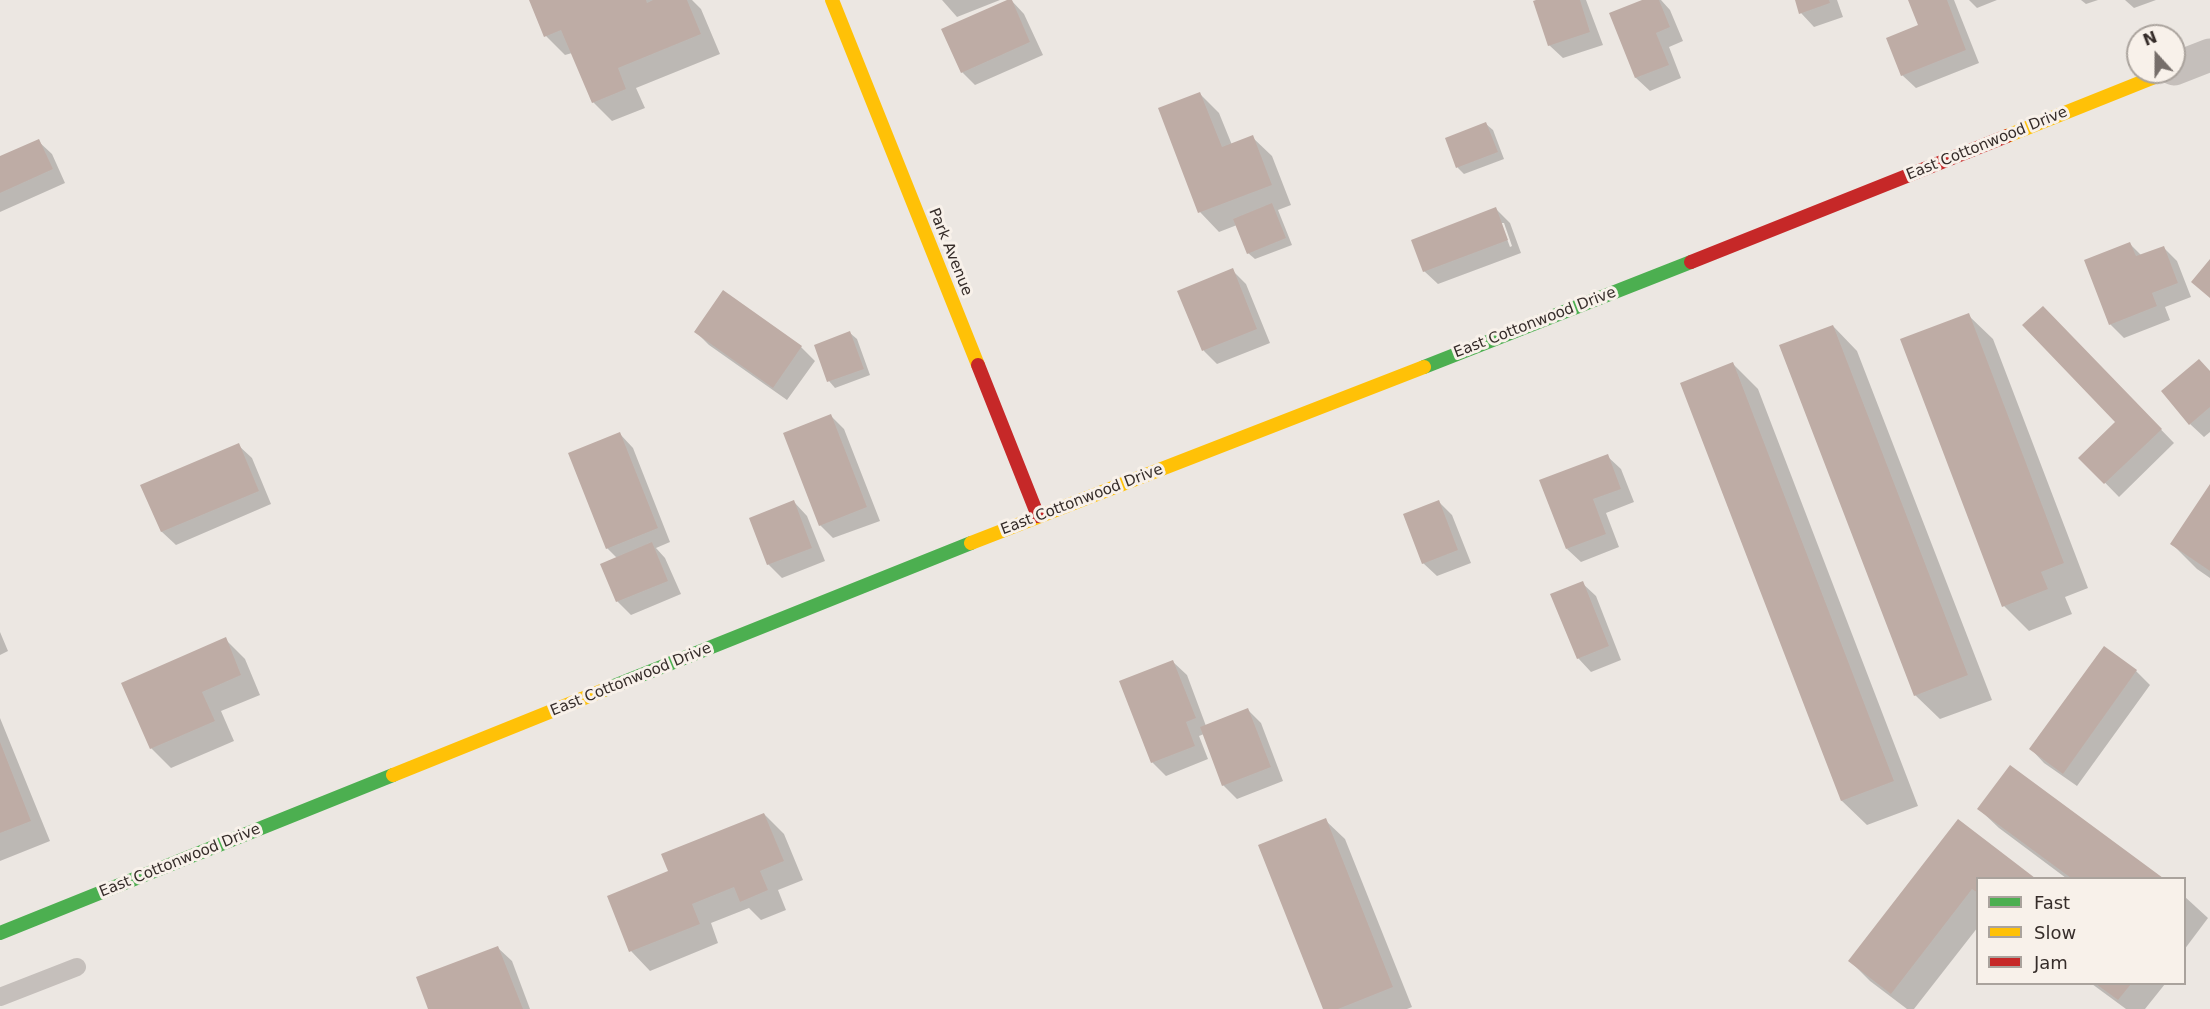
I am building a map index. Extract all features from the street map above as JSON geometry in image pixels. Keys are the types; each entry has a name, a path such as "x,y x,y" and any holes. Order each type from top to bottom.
{"street":[{"name":"Park Avenue","path":"832,0 1038,516"},
{"path":"2186,64 2210,55"},
{"name":"East Cottonwood Drive","path":"0,933 1038,516 1234,442 2137,84"}],"lane":[{"path":"0,998 77,967"}],"building":[{"path":"529,0 646,0 647,3 653,0 687,0 701,34 618,68 626,89 592,103 561,30 544,37"},
{"path":"1007,0 1012,0 1030,42 961,73 941,29"},
{"path":"1580,0 1590,32 1548,46 1533,1"},
{"path":"1642,0 1659,0 1670,27 1656,33 1669,65 1635,78 1609,13"},
{"path":"1795,0 1829,0 1830,3 1799,14"},
{"path":"1908,0 1947,0 1966,50 1901,76 1886,38 1918,25"},
{"path":"1200,92 1222,147 1253,135 1272,185 1198,213 1158,108"},
{"path":"1486,122 1498,152 1456,168 1445,138"},
{"path":"39,139 53,169 0,193 0,156"},
{"path":"1272,203 1286,238 1247,254 1233,219"},
{"path":"1496,207 1508,240 1423,272 1411,240"},
{"path":"2130,242 2136,256 2164,246 2178,283 2152,293 2157,306 2109,325 2084,260"},
{"path":"2210,259 2210,298 2191,282"},
{"path":"1233,268 1257,329 1202,351 1177,291"},
{"path":"723,290 802,346 773,388 694,332"},
{"path":"2043,306 2162,429 2104,484 2078,458 2115,422 2022,325"},
{"path":"1969,313 2064,563 2041,572 2048,589 2002,607 1900,339"},
{"path":"1833,325 1968,675 1914,696 1779,345"},
{"path":"850,331 864,369 827,382 814,345"},
{"path":"2199,359 2210,371 2210,407 2189,425 2161,391"},
{"path":"1733,362 1894,781 1841,801 1680,383"},
{"path":"831,414 867,507 819,526 783,433"},
{"path":"620,432 658,528 606,549 568,453"},
{"path":"239,443 259,491 161,532 140,485"},
{"path":"1608,454 1621,489 1593,499 1606,534 1566,549 1539,480"},
{"path":"2210,484 2210,571 2170,544"},
{"path":"794,500 812,548 767,565 749,518"},
{"path":"1439,500 1458,550 1422,564 1403,514"},
{"path":"652,542 668,581 616,602 600,564"},
{"path":"1583,581 1609,646 1577,659 1550,594"},
{"path":"226,637 241,675 202,692 215,721 150,749 121,683"},
{"path":"2104,646 2137,670 2063,774 2029,749"},
{"path":"1173,660 1196,718 1186,722 1195,746 1151,763 1119,681"},
{"path":"1248,708 1271,767 1222,786 1200,727"},
{"path":"0,742 31,821 0,833"},
{"path":"2010,765 2162,877 2070,877 1977,809"},
{"path":"764,813 784,861 760,871 768,890 740,902 734,887 692,904 700,924 629,952 607,896 668,871 661,854"},
{"path":"1326,818 1393,987 1338,1009 1323,1009 1258,845"},
{"path":"1958,819 2034,877 1976,877 1976,892 1972,889 1891,994 1848,961"},
{"path":"498,946 523,1009 428,1009 416,977"},
{"path":"2097,985 2130,985 2118,1000"}],"traffic: fast":[{"path":"1424,367 1691,262"},
{"path":"604,690 971,543"},
{"path":"0,933 393,775"}],"traffic: slow":[{"path":"832,0 978,365"},
{"path":"2007,136 2137,84"},
{"path":"971,543 1424,367"},
{"path":"393,775 604,690"}],"traffic: jam":[{"path":"1691,262 2007,136"},
{"path":"978,365 1038,516"}]}
